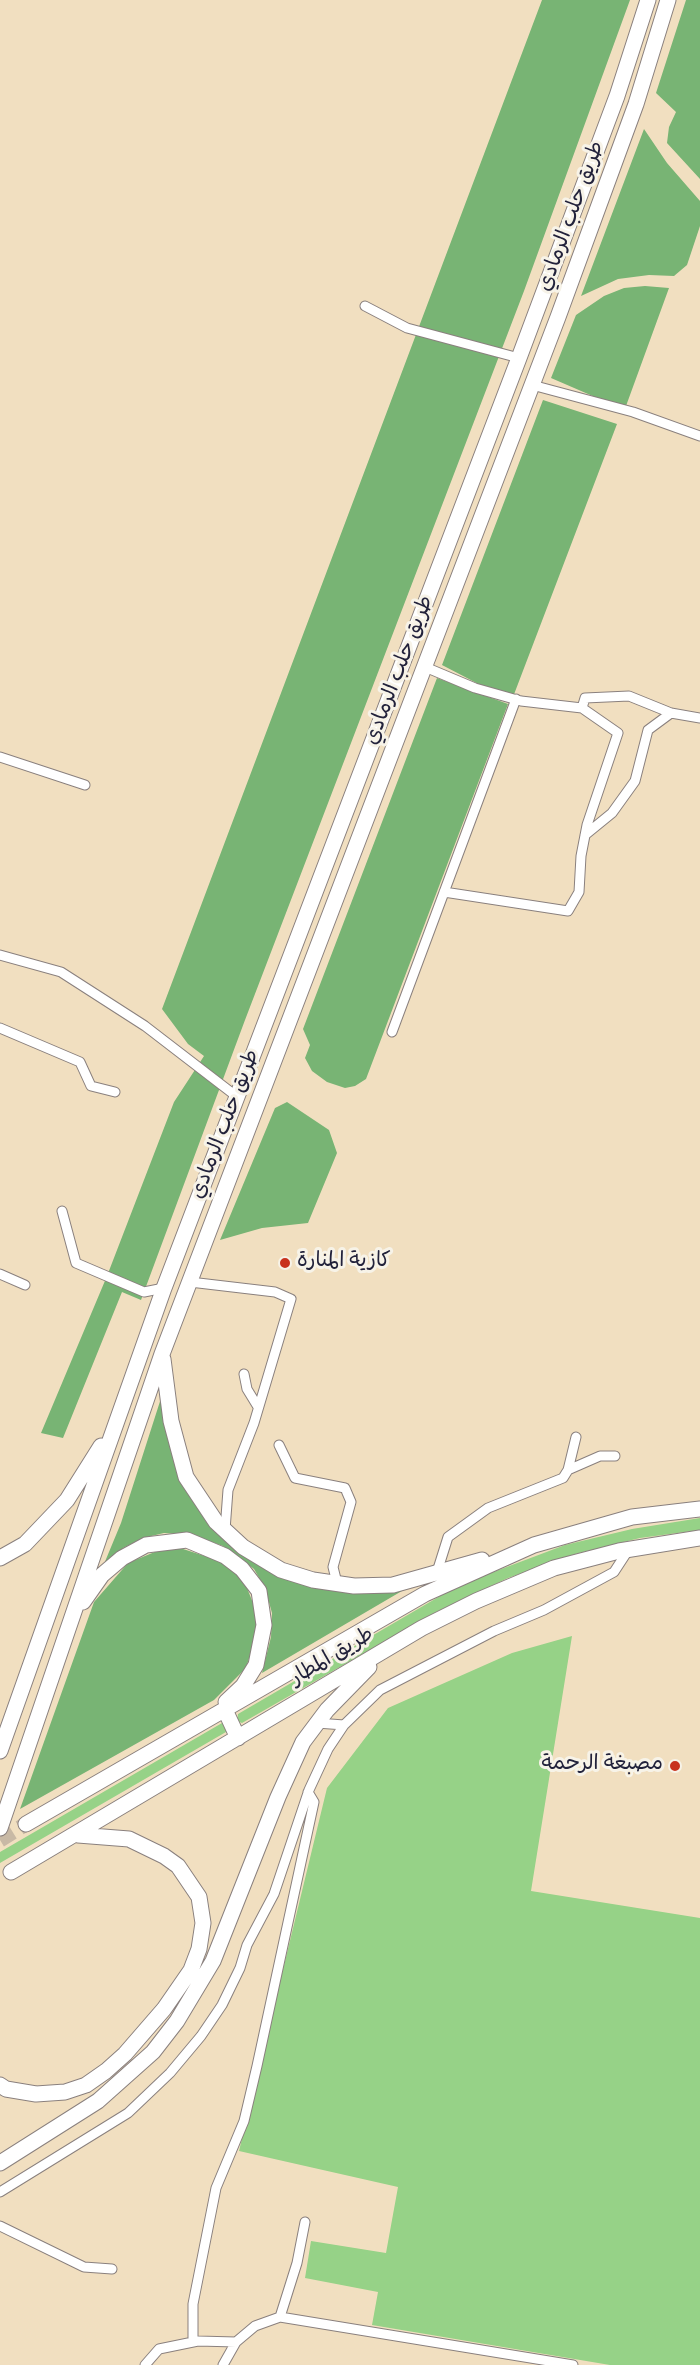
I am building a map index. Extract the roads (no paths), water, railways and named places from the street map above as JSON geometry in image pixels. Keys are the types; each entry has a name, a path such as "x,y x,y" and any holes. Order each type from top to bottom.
{"highway":[{"name":"طريق حلب الرمادي","path":"154,1315 519,358 617,96 648,0"},
{"name":"طريق حلب الرمادي","path":"0,1828 162,1354 532,385 636,104 668,0"},
{"path":"0,1558 25,1544 67,1500 110,1432 154,1315"},
{"path":"0,1751 154,1315"},
{"path":"162,1354 171,1420 186,1477 216,1522 243,1547 281,1570 337,1583 393,1585 534,1545"},
{"name":"طريق المطار","path":"26,1824 425,1593 534,1545 632,1516 700,1509"},
{"name":"طريق المطار","path":"11,1872 386,1650 465,1607 554,1568 629,1549 700,1539"},
{"path":"74,1614 102,1575 133,1551 146,1545 187,1540 225,1556 242,1569 259,1591 264,1625 256,1665 243,1686 205,1722"},
{"path":"0,2163 105,2095 153,2052 177,2021 213,1961 278,1797 303,1742 327,1710 386,1650"},
{"path":"225,1710 238,1738"},
{"path":"0,2085 6,2089 36,2094 65,2092 86,2085 125,2054 164,2009 191,1970 199,1949 203,1923 200,1897 178,1866 164,1856 129,1839 75,1835"}],"street":[{"path":"365,306 407,328 519,358"},
{"path":"532,385 633,412 700,436"},
{"path":"425,667 474,688 516,699 582,708 618,734 585,835 579,892 568,911 444,892"},
{"path":"582,708 585,698 629,696 671,713 700,718"},
{"path":"392,1032 516,699"},
{"path":"585,835 612,813 636,781 648,730 671,713"},
{"path":"0,757 86,785"},
{"path":"0,955 61,972 145,1026 234,1101"},
{"path":"0,1028 80,1062 91,1086 115,1092"},
{"path":"62,1211 76,1263 144,1292 164,1288"},
{"path":"0,1274 25,1285"},
{"path":"190,1282 275,1292 291,1299 258,1407 228,1490 225,1530"},
{"path":"244,1374 247,1389 258,1407"},
{"path":"437,1572 448,1537 488,1508 563,1478 568,1470 576,1437"},
{"path":"279,1445 295,1478 345,1488 351,1502 333,1567 337,1583"},
{"path":"568,1470 600,1456 615,1456"},
{"path":"0,2192 128,2113 170,2073 201,2036 222,2006 240,1968 247,1945 274,1894 308,1792 328,1749 345,1725 380,1690 494,1631 544,1610 614,1572 629,1549"},
{"path":"317,1723 345,1725"},
{"path":"193,2342 193,2304 216,2188 244,2121 257,2066 314,1802 308,1792"},
{"path":"280,2317 297,2263 305,2222"},
{"path":"0,2226 84,2267 112,2269"},
{"path":"222,2365 236,2342 255,2326 280,2317 573,2365"},
{"path":"145,2365 159,2349 193,2342 236,2342"}],"tunnel":[{"path":"0,1840 26,1824"}],"place":[{"name":"كازية المنارة","path":"285,1263"},
{"name":"مصبغة الرحمة","path":"675,1766"}]}
